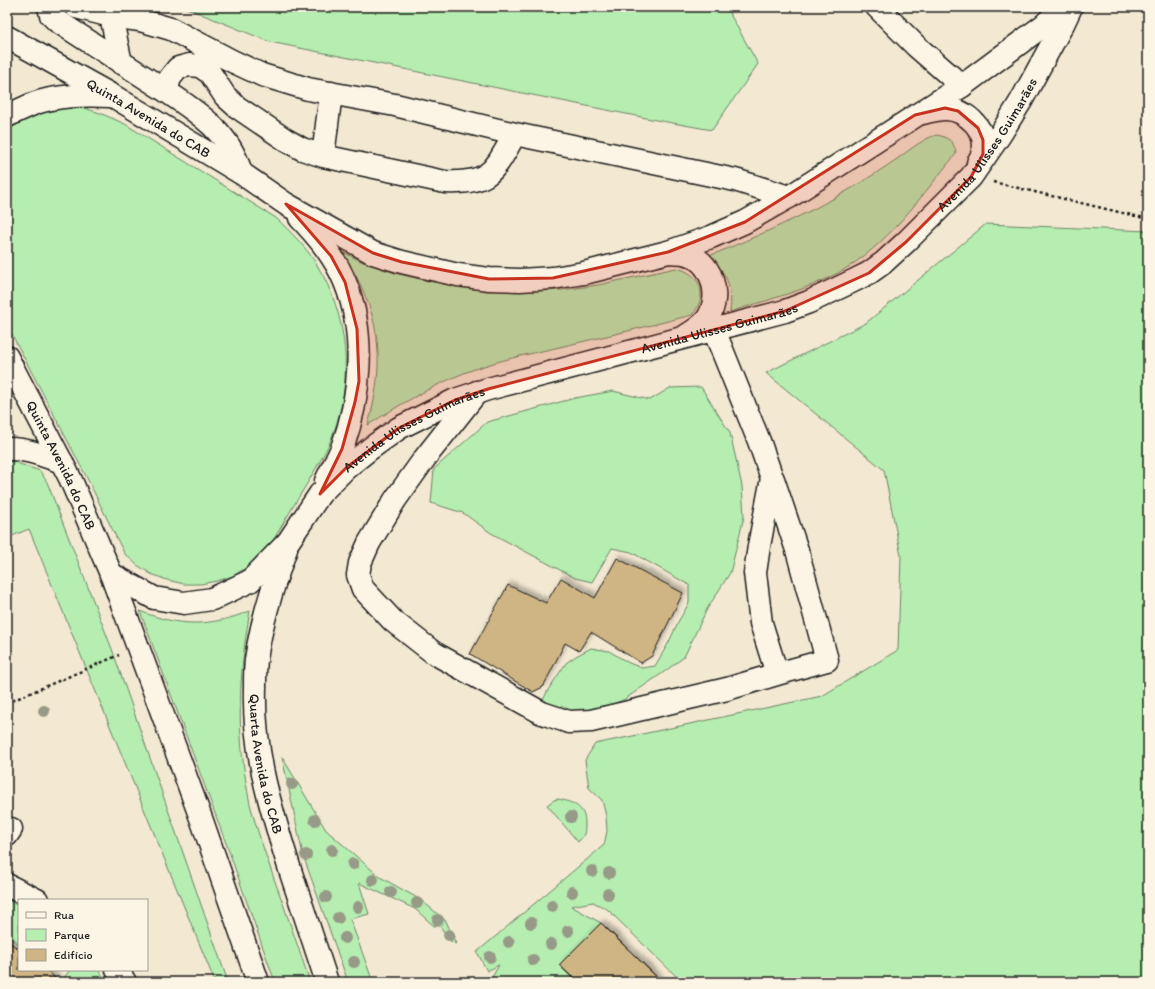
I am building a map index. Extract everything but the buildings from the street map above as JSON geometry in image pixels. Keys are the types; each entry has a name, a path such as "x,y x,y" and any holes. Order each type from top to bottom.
{"main road":[{"path":"48,7 51,15 57,21 166,91 212,125 220,133 232,151 238,162 241,174"},
{"path":"76,7 110,11 155,23 182,34 232,62 262,75 308,89 394,105 515,134 735,180 789,197"},
{"path":"877,7 916,46 962,86"},
{"path":"286,204 373,253 402,262 458,275 489,279 520,280 553,278 584,273 668,252 711,237 745,222 789,197 962,86 1044,25 1063,7"},
{"name":"Avenida Ulisses Guimarães","path":"288,542 320,494 346,468 399,428 455,400 477,392 545,373 785,311 809,302 869,273 883,263 906,242 971,177 1000,135 1024,95 1071,7"},
{"path":"110,11 121,63"},
{"name":"Quinta Avenida do CAB","path":"7,37 113,96 241,174 286,204"},
{"path":"166,91 170,78 178,68 189,65 200,66 210,73 225,96 237,107 302,149 323,156 445,182 460,183 475,180 487,175 495,168 515,134"},
{"path":"323,156 331,93"},
{"path":"7,116 33,104 61,97 84,95 113,96"},
{"path":"915,115 945,108 958,111 970,118 978,128 983,140 983,154 971,177"},
{"path":"286,204 314,233 331,256 345,282 352,306 356,329 358,381 355,402 342,449 320,494"},
{"path":"668,252 684,253 698,260 710,272 715,288 714,304 708,318 696,329 681,339"},
{"path":"477,392 425,458 369,543 360,563 358,575 363,589 393,621 440,656 542,713 569,722 591,721 727,689 827,660 797,550 759,441 714,330"},
{"name":"Quinta Avenida do CAB","path":"7,357 62,462 111,574"},
{"path":"7,449 14,448 62,462"},
{"path":"772,478 758,546 755,572 761,623 776,674"},
{"path":"111,574 154,598 184,603 212,599 250,581 288,542"},
{"name":"Quarta Avenida do CAB","path":"288,542 273,585 263,623 256,660 256,728 262,775 271,811 327,982"},
{"path":"111,574 202,821 258,982"},
{"path":"7,885 35,899"},
{"path":"118,971 125,982"}],"path":[{"path":"971,177 1148,219"},
{"path":"7,703 138,647"}],"highlighted area":[{"path":"945,108 958,111 978,128 983,140 983,154 971,177 906,242 869,273 785,311 488,389 455,400 399,428 346,468 320,494 342,449 355,402 359,381 357,329 345,282 331,256 286,204 373,253 402,262 489,279 553,278 668,252 745,222 915,115"}],"green space":[{"path":"184,7 726,7 758,64 712,130 270,42"},
{"path":"75,105 100,113 125,124 276,218 298,240 313,258 336,305 341,326 345,370 344,391 340,413 333,434 322,458 271,544 260,557 233,576 201,584 184,584 151,574 137,565 124,553 87,478 7,325 7,131 32,117 56,108"},
{"path":"937,135 944,137 952,143 956,154 902,220 872,249 856,262 838,273 812,285 730,312 731,296 727,281 715,262 709,256 764,233 817,207 867,179 919,143"},
{"path":"986,224 1148,231 1148,982 682,982 607,909 593,902 571,906 601,923 559,965 577,982 493,982 491,979 499,965 487,971 477,952 604,845 607,831 606,816 602,800 589,788 585,760 595,744 822,696 898,650 901,556 884,470 766,373 866,323"},
{"path":"341,251 363,262 395,273 461,287 495,290 562,290 598,285 676,268 685,271 697,280 701,293 697,308 692,315 489,364 439,384 391,410 368,425 374,400 377,377 378,356 376,335 372,314 364,294"},
{"path":"701,387 730,433 742,486 744,517 730,573 707,609 684,657 664,672 625,699 585,717 541,704 548,690 566,663 591,648 609,651 629,663 642,668 655,666 689,603 689,585 631,552 612,548 592,582 575,578 491,533 463,513 431,503 434,469 487,422 575,398 613,391 650,400 670,388"},
{"path":"11,461 40,471 47,482 112,649 228,982 215,982 29,529 12,536 7,533 7,462"},
{"path":"140,611 168,620 195,623 221,620 250,611 243,660 240,707 242,755 245,779 250,804 258,831 310,982 275,982 230,854"},
{"path":"282,757 326,830 380,877 421,900 446,921 456,944 450,941 440,926 434,926 415,909 359,883 369,914 350,919 373,982 348,982 303,855"},
{"path":"558,799 578,806 583,814 585,819 585,828 583,836 578,842 547,805"},
{"path":"7,900 18,906 18,943 7,936"},
{"path":"69,971 99,971 108,982 63,982 62,980"}]}
